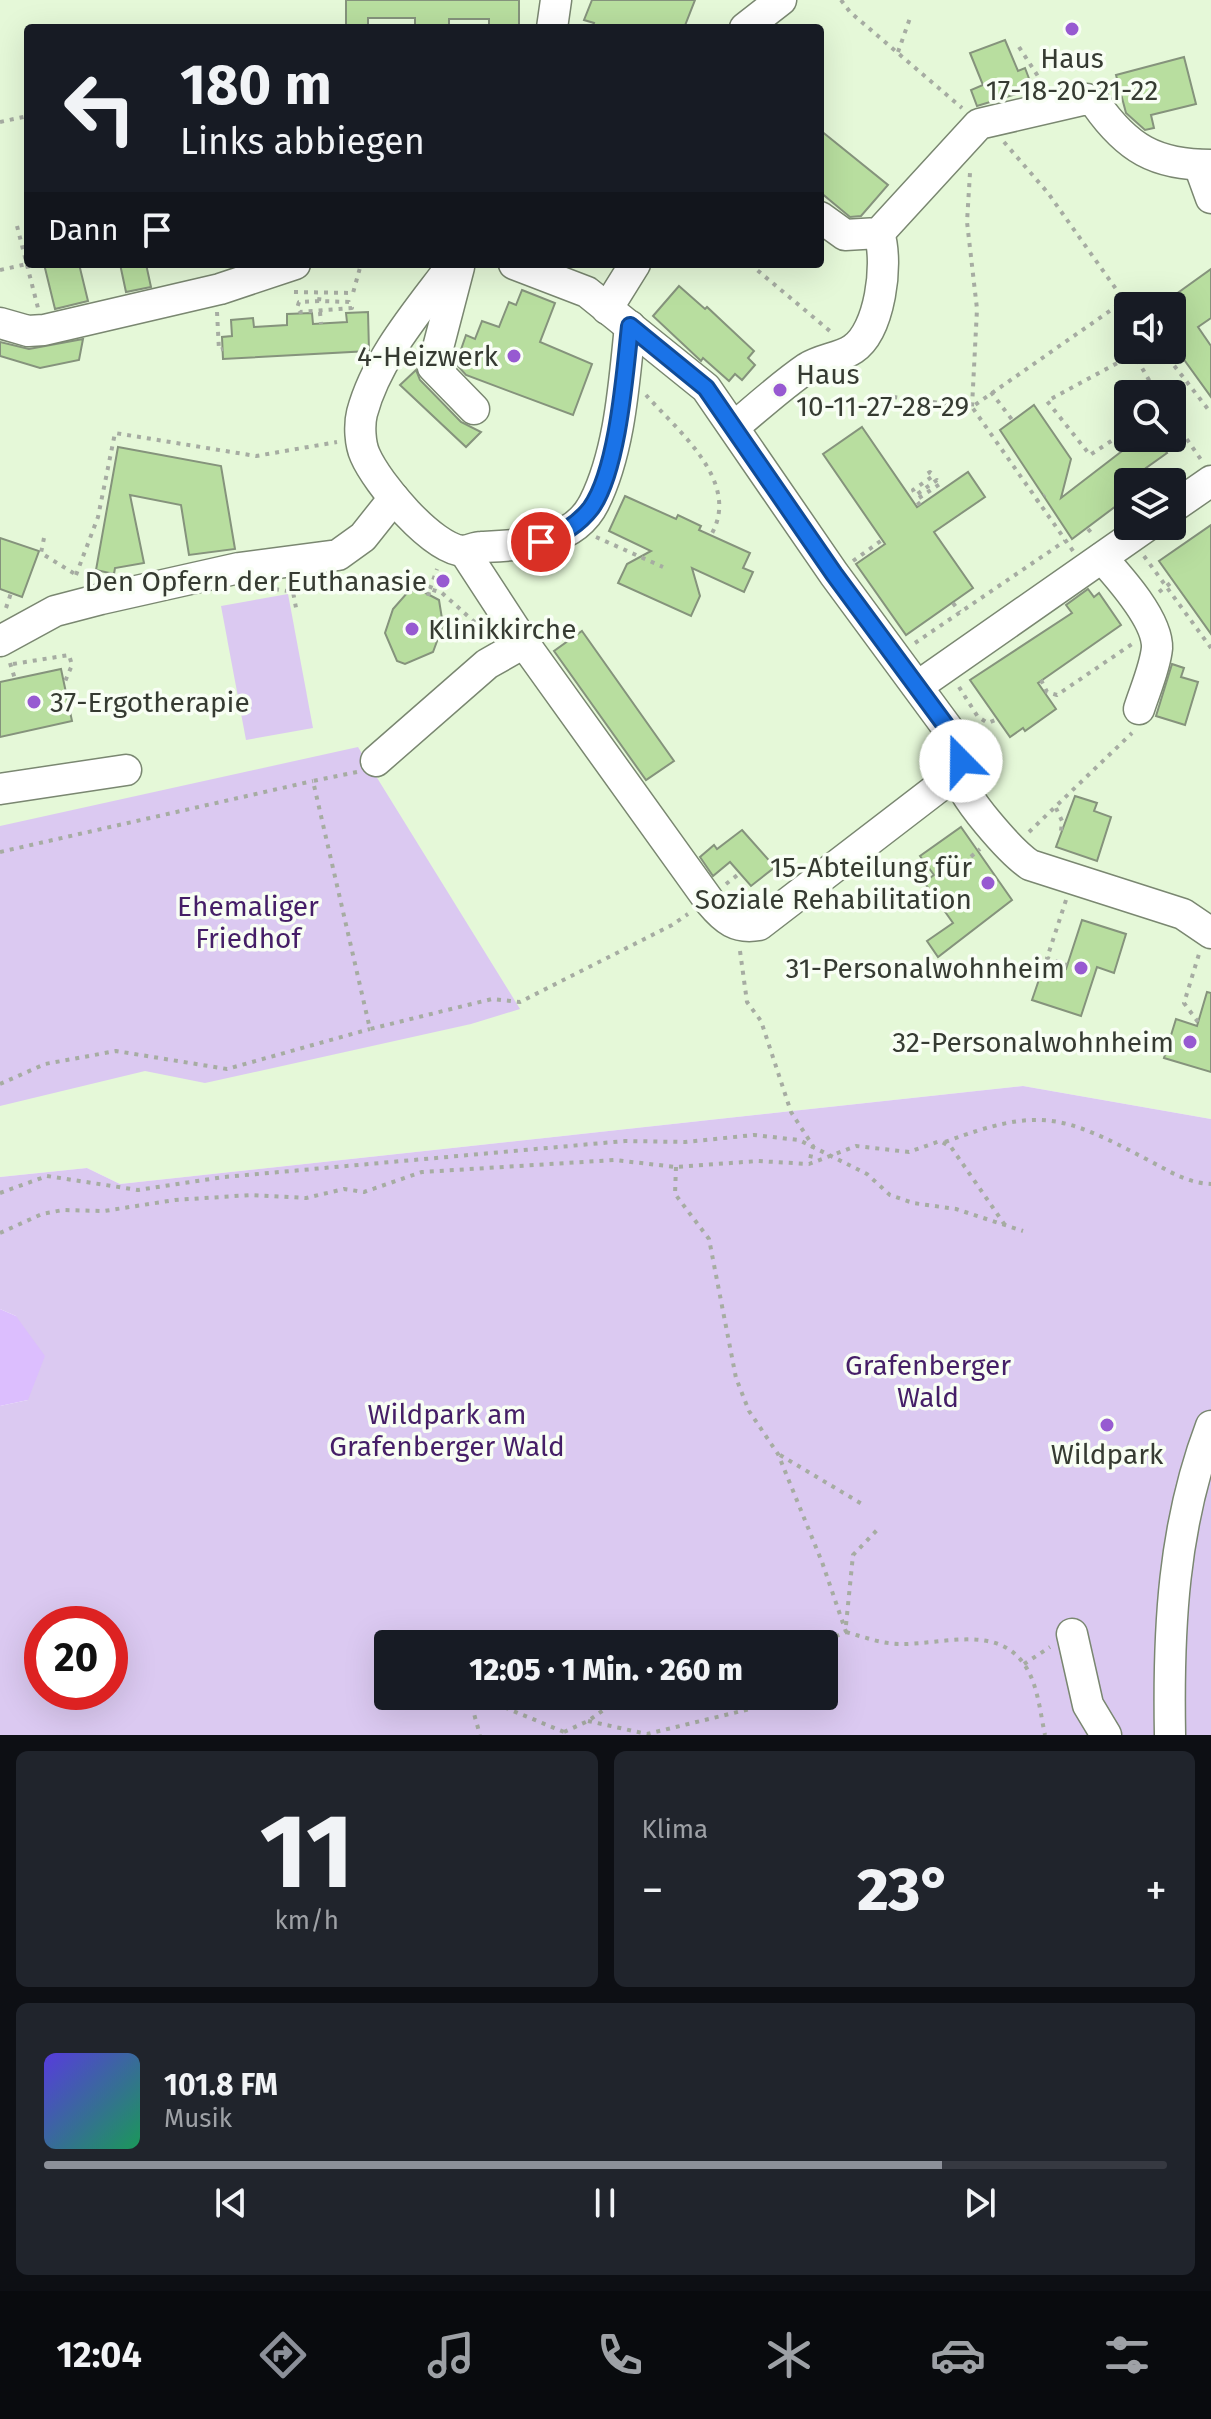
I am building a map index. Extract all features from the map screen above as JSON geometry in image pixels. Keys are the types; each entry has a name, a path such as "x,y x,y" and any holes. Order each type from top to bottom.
{"street":[{"path":"553,24 556,0"},
{"path":"750,24 781,0"},
{"path":"824,220 845,235 879,233 983,123 1092,101 1134,148 1205,165 1211,198"},
{"path":"734,427 809,367 851,351 869,334 876,315 882,243 879,233"},
{"path":"0,323 28,331 44,330 216,290 285,268"},
{"path":"450,268 385,358 362,415 361,437 365,455 394,498 420,525 464,551 524,643 722,917 738,926 759,925 957,773"},
{"path":"459,268 433,367 474,409"},
{"path":"524,268 587,292 706,388 834,574 960,745 957,773 960,783 1004,841 1030,865 1183,914 1209,931"},
{"path":"464,551 541,542 572,527 593,505 611,454 625,373 619,317 634,268"},
{"path":"1186,498 1211,481"},
{"path":"7,639 55,611 239,568 338,555 363,537 394,498"},
{"path":"918,686 1128,540"},
{"path":"1094,564 1131,593 1153,629 1156,655 1139,709"},
{"path":"376,761 487,664 524,643"},
{"path":"0,789 126,770"},
{"path":"1170,1735 1170,1608 1187,1507 1211,1426"},
{"path":"1072,1634 1088,1705 1106,1735"}],"path":[{"path":"841,0 850,12 983,123 1048,193 1118,292"},
{"path":"898,52 910,18"},
{"path":"1019,47 1058,106"},
{"path":"0,122 24,117"},
{"path":"970,165 967,222 977,309 972,407 1065,541 1094,564"},
{"path":"17,226 24,253"},
{"path":"0,270 24,265"},
{"path":"28,268 44,330"},
{"path":"288,268 293,292 353,293 360,268"},
{"path":"755,268 851,351"},
{"path":"216,290 219,350 223,349"},
{"path":"319,301 320,293"},
{"path":"319,301 349,302 352,308 320,312 300,312 297,308 299,302 319,301"},
{"path":"877,405 886,396 972,407 1114,311"},
{"path":"320,312 321,324"},
{"path":"1114,439 1090,455 1047,401 1134,354 1149,380"},
{"path":"1173,364 1211,413"},
{"path":"625,373 702,458 720,501 718,519 711,535"},
{"path":"991,392 1013,421"},
{"path":"76,575 98,517 115,433 256,456 361,437"},
{"path":"1186,438 1211,472"},
{"path":"920,505 916,500 940,484 937,480 916,495 913,490 933,476 930,472 927,474"},
{"path":"1036,502 1045,495"},
{"path":"572,527 663,567"},
{"path":"44,538 41,553 111,597"},
{"path":"834,574 882,540"},
{"path":"1144,540 1211,648"},
{"path":"897,656 1065,541"},
{"path":"428,596 434,578"},
{"path":"430,589 442,593 479,626 502,609"},
{"path":"953,603 960,612"},
{"path":"1041,680 1047,692 1057,695 1153,629"},
{"path":"7,639 69,655 72,665 64,684"},
{"path":"946,667 978,717 988,723 998,719"},
{"path":"948,876 1056,808 1075,784 1135,729 1139,709"},
{"path":"0,852 363,771 376,761"},
{"path":"313,781 370,1029"},
{"path":"1056,808 1062,821 1061,831"},
{"path":"1067,965 1047,958 1073,879"},
{"path":"0,1084 45,1064 116,1051 227,1069 492,999 520,1002 672,925 708,899"},
{"path":"738,926 747,1002 761,1021 791,1112 813,1146 809,1164"},
{"path":"1198,1022 1184,1003 1209,931"},
{"path":"0,1233 42,1214 63,1210 104,1211 175,1200 251,1195 306,1198 344,1189 374,1190 422,1172 614,1160 676,1167 758,1161 809,1164 831,1154 871,1146 909,1152 999,1122 1051,1119 1088,1129 1187,1181 1211,1184"},
{"path":"0,1193 47,1176 138,1190 224,1177 625,1141 685,1142 754,1135 781,1136 831,1154 867,1174 890,1195 913,1203 956,1209 1023,1231"},
{"path":"945,1142 1007,1228"},
{"path":"676,1167 675,1194 709,1239 736,1378 749,1411 778,1454 822,1562 846,1632"},
{"path":"778,1454 862,1504"},
{"path":"846,1632 853,1555 879,1528"},
{"path":"838,1635 846,1632 901,1644 967,1639 1009,1648 1024,1664 1035,1688 1045,1735"},
{"path":"473,1710 480,1735"},
{"path":"508,1710 562,1734 603,1710"},
{"path":"588,1721 647,1734 739,1710"}],"shaded area":[{"path":"0,0 1211,0 1211,1119 1023,1086 120,1184 87,1168 0,1177"},
{"path":"0,1309 16,1316 45,1356 28,1400 0,1406"}],"green space":[{"path":"288,594 313,728 246,740 221,606"},
{"name":"Ehemaliger Friedhof","path":"358,747 520,1009 471,1024 205,1083 145,1071 0,1106 0,826"},
{"name":"Grafenberger Wald","path":"1023,1086 1211,1119 1211,1735 0,1735 0,1406 28,1400 16,1316 0,1309 0,1177 87,1168 120,1184"}],"building":[{"path":"346,0 519,0 519,24 489,24 489,19 449,19 449,24 415,24 415,18 368,18 368,24 346,24"},
{"path":"592,0 695,0 686,24 594,24 584,20"},
{"path":"1005,40 1018,71 1025,68 1033,89 977,106 971,90 983,85 970,53"},
{"path":"1184,57 1196,104 1151,115 1154,128 1145,130 1126,113 1116,75"},
{"path":"824,133 888,185 861,216 850,217 824,195"},
{"path":"45,268 80,268 88,301 55,309"},
{"path":"121,268 147,268 151,287 126,292"},
{"path":"1211,269 1211,318 1198,327 1211,346 1211,397 1186,362 1186,292 1179,292"},
{"path":"679,286 705,309 707,307 754,351 748,358 755,365 742,380 735,374 729,381 703,358 701,361 653,316"},
{"name":"4-Heizwerk","path":"522,290 555,303 540,342 592,364 573,415 466,375 456,364 466,335 475,339 482,321 499,327 509,302 516,305"},
{"path":"368,312 369,351 223,359 222,337 232,336 231,320 253,318 254,327 287,325 287,314 312,313 313,324 347,322 346,313"},
{"path":"83,339 79,360 40,368 0,356 0,342 29,349"},
{"path":"416,370 420,380 461,422 481,432 466,447 400,385"},
{"path":"1034,405 1071,459 1061,498 1121,452 1167,453 1146,468 1114,468 1114,508 1072,539 1000,430"},
{"path":"862,427 917,507 968,472 985,497 934,532 973,588 906,635 856,564 885,544 823,454"},
{"path":"118,447 221,466 235,549 189,555 181,505 130,495 144,563 115,568 114,574 96,570"},
{"path":"625,496 676,519 678,515 701,526 699,530 750,553 743,568 753,572 744,592 692,568 700,596 691,616 618,583 627,564 651,551 609,531"},
{"path":"1211,525 1211,634 1159,561"},
{"path":"0,538 39,551 22,597 0,589"},
{"name":"Klinikkirche","path":"418,589 439,600 443,625 433,652 405,664 397,661 385,633 393,609 407,593"},
{"path":"1088,589 1094,597 1099,593 1121,625 1038,683 1056,709 1025,731 1023,728 1010,737 970,680 1072,613 1066,605"},
{"path":"582,631 674,761 646,780 554,651"},
{"path":"1172,664 1184,668 1181,677 1198,682 1185,725 1156,716"},
{"name":"37-Ergotherapie","path":"61,669 72,721 0,737 0,682"},
{"path":"1075,796 1097,803 1094,811 1111,817 1097,861 1056,847"},
{"name":"15-Abteilung für Soziale Rehabilitation","path":"961,827 1012,900 938,957 927,941 953,923 924,882 934,875 920,856"},
{"path":"742,830 775,867 751,886 730,862 713,876 700,857 714,845 717,849"},
{"name":"31-Personalwohnheim","path":"1082,920 1126,934 1114,973 1097,967 1081,1016 1032,1000 1045,962 1066,969"},
{"name":"32-Personalwohnheim","path":"1207,992 1211,993 1211,1072 1164,1058 1176,1019 1197,1026"}],"place":[{"name":"Haus 17-18-20-21-22","path":"1072,29"},
{"name":"4-Heizwerk","path":"514,356"},
{"name":"Haus 10-11-27-28-29","path":"780,390"},
{"name":"Den Opfern der Euthanasie","path":"443,581"},
{"name":"Klinikkirche","path":"412,629"},
{"name":"37-Ergotherapie","path":"34,702"},
{"name":"15-Abteilung für Soziale Rehabilitation","path":"988,883"},
{"name":"31-Personalwohnheim","path":"1081,968"},
{"name":"32-Personalwohnheim","path":"1190,1042"},
{"name":"Wildpark","path":"1107,1425"}],"route":[{"path":"541,542 572,527 593,505 611,454 630,326 706,388 834,574 960,745 961,761"}],"park label":[{"name":"Wildpark am Grafenberger Wald","path":"447,1430"}]}
